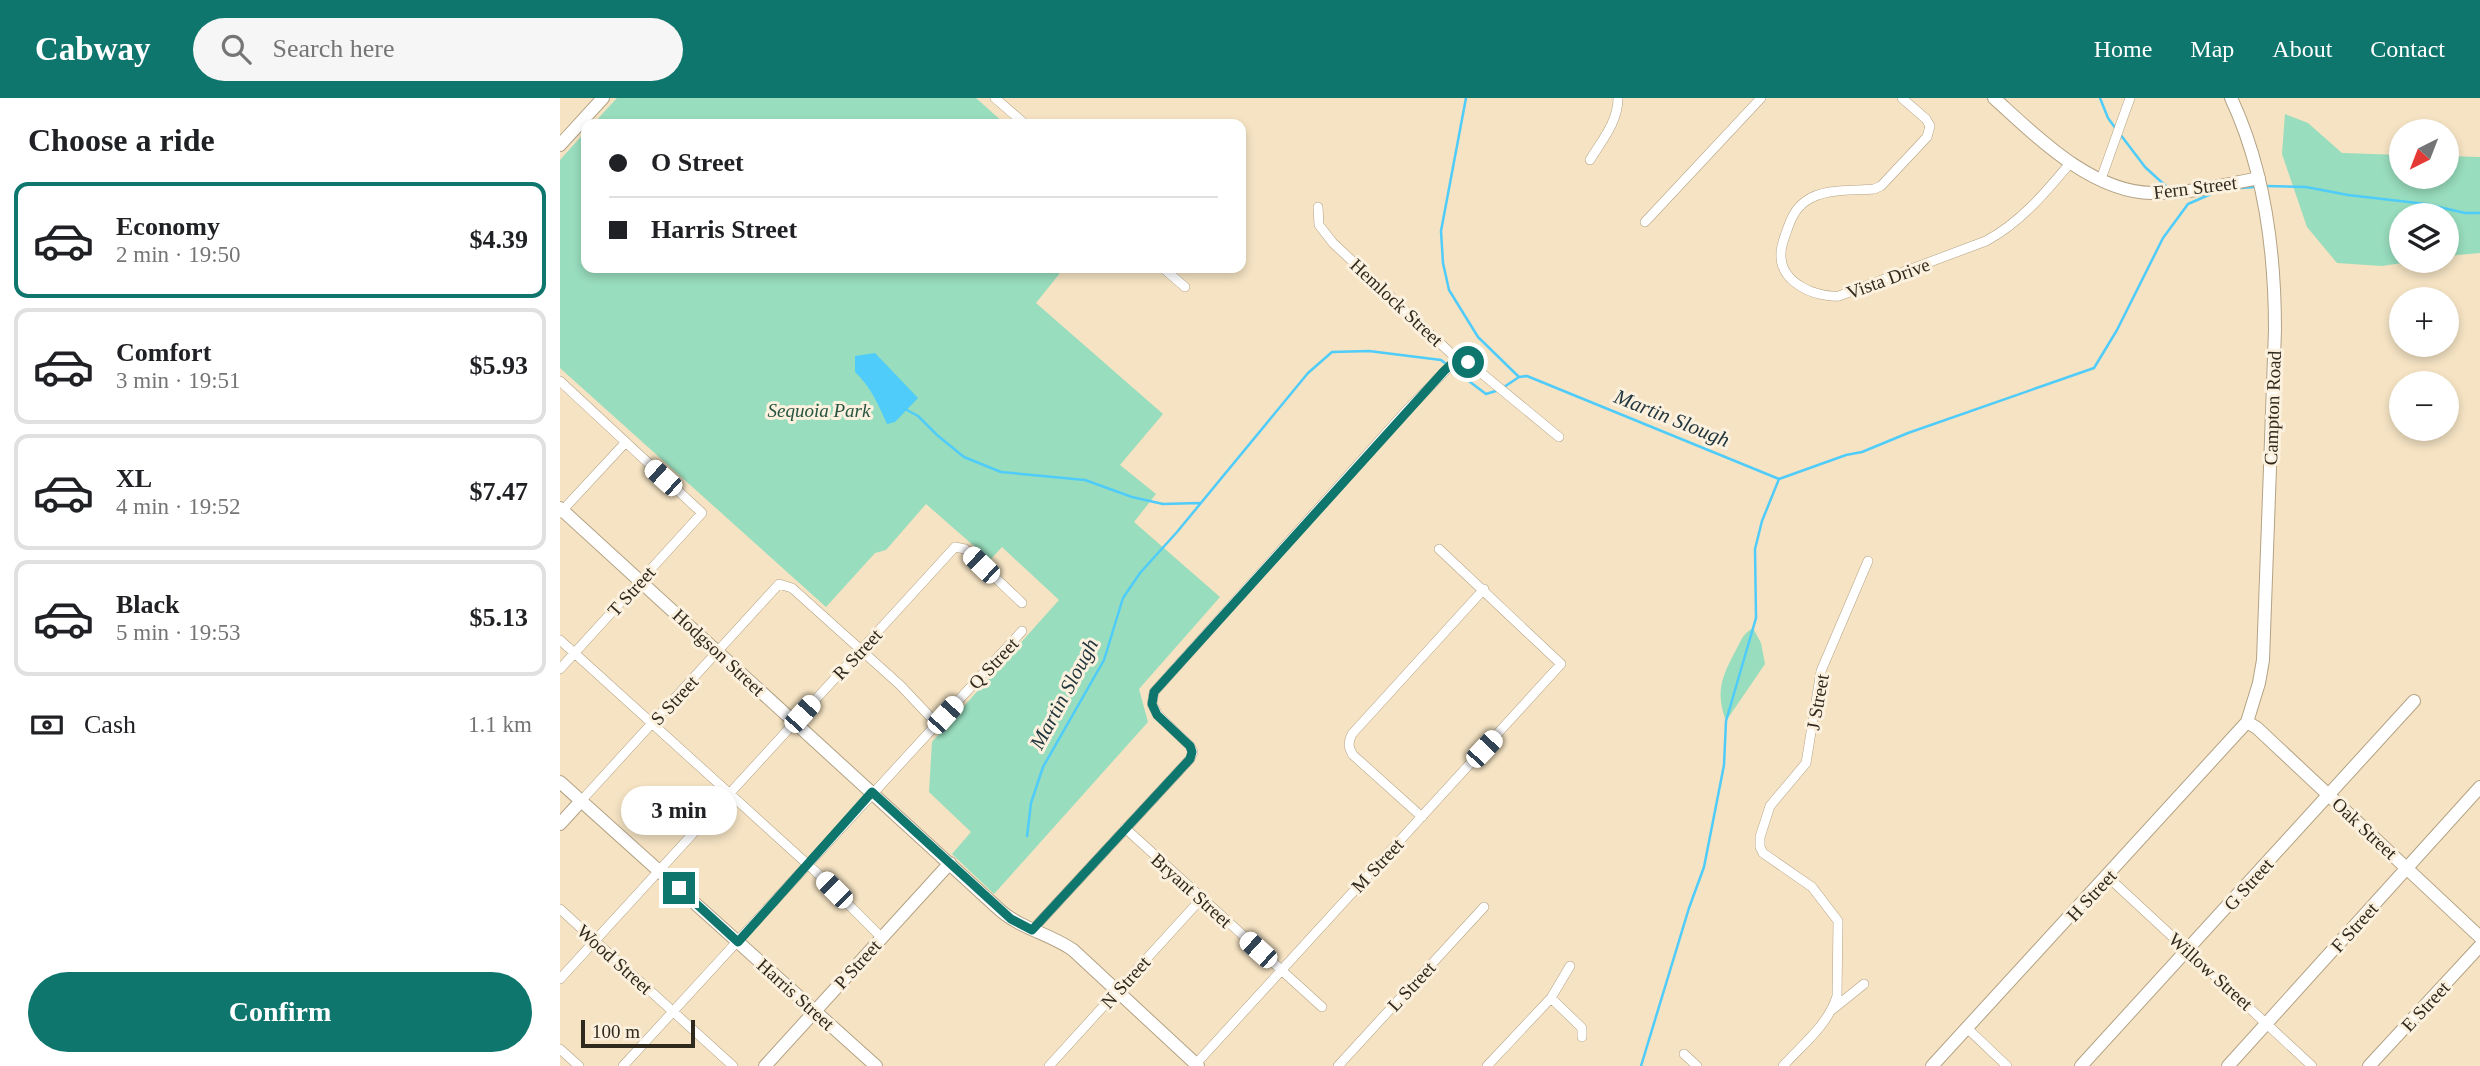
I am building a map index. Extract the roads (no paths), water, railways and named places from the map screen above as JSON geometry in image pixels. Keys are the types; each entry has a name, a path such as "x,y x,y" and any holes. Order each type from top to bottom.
{"street":[{"path":"584,119 603,98"},
{"path":"995,98 1020,119"},
{"path":"1590,160 1618,111 1618,98"},
{"path":"1645,222 1762,98"},
{"name":"Vista Drive","path":"1902,98 1926,119 1930,126 1927,137 1881,186 1819,194 1805,201 1790,222 1780,251 1781,261 1793,281 1815,295 1839,296 1986,241 2004,231 2026,213 2071,162"},
{"name":"Fern Street","path":"1994,98 2050,148 2071,162 2101,179 2136,191 2183,191 2259,178"},
{"path":"2101,179 2130,98"},
{"name":"Campton Road","path":"2231,98 2245,131 2259,178 2273,263 2275,330 2263,660 2247,722"},
{"path":"560,145 581,122"},
{"name":"Hemlock Street","path":"1318,207 1319,225 1333,243 1457,359 1468,362 1559,437"},
{"path":"1169,273 1185,287"},
{"path":"1032,930 1190,759 1190,746 1157,715 1152,704 1154,692 1405,412 1457,359"},
{"path":"560,381 625,443 561,510"},
{"name":"T Street","path":"560,669 702,513 625,443"},
{"name":"Hodgson Street","path":"561,510 1011,919 1073,950 1196,1065"},
{"name":"R Street","path":"560,979 956,547 965,550 1022,603"},
{"path":"1422,817 1349,748 1352,734 1483,589 1439,549"},
{"name":"J Street","path":"1832,1010 1837,996 1838,921 1812,887 1763,853 1760,837 1770,806 1806,763 1821,671 1868,561"},
{"name":"S Street","path":"560,824 779,584 792,588 861,649"},
{"name":"M Street","path":"1196,1065 1561,664 1483,589"},
{"name":"Q Street","path":"623,1066 1022,631"},
{"path":"560,640 807,864 882,938"},
{"path":"861,649 936,723"},
{"name":"G Street","path":"2081,1066 2414,701"},
{"name":"Oak Street","path":"2247,722 2329,794 2480,937"},
{"name":"H Street","path":"1933,1066 2247,722"},
{"name":"Harris Street","path":"560,782 876,1066"},
{"name":"F Street","path":"2228,1066 2480,787"},
{"name":"Bryant Street","path":"1125,828 1322,1007"},
{"name":"P Street","path":"765,1066 950,863"},
{"name":"Willow Street","path":"2108,877 2312,1066"},
{"name":"N Street","path":"1049,1066 1201,899"},
{"name":"L Street","path":"1338,1066 1484,907"},
{"name":"Wood Street","path":"560,909 733,1066"},
{"name":"E Street","path":"2370,1066 2480,946"},
{"path":"1487,1066 1551,998 1570,966"},
{"path":"1783,1066 1832,1010 1864,984"},
{"path":"1551,998 1582,1028 1582,1037"},
{"path":"1967,1028 2007,1066"},
{"path":"560,1049 579,1066"},
{"path":"1684,1054 1697,1066"}],"water":[{"path":"875,353 918,398 895,422 887,424 870,390 855,372 855,356"}],"waterway":[{"path":"1466,98 1441,231 1443,263 1449,290 1478,337 1519,377"},
{"path":"2100,98 2116,129"},
{"path":"2120,134 2145,167 2169,189"},
{"name":"Martin Slough","path":"2265,186 2306,187 2426,204 2465,213 2480,213"},
{"name":"Martin Slough","path":"2241,188 2255,187"},
{"name":"Martin Slough","path":"1504,387 1519,377 1527,376 1779,479 1862,452 1908,433 2094,368 2117,330 2163,238 2188,204 2211,194"},
{"name":"Martin Slough","path":"1027,836 1031,803 1043,767 1104,660 1123,598 1140,573 1308,373 1332,352 1369,351 1441,360 1486,394 1499,390"},
{"path":"905,409 918,416 964,457 1001,472 1085,480 1132,497 1163,504 1199,503"},
{"path":"1641,1066 1704,867 1724,765 1726,721 1756,618 1755,549 1762,521 1779,479"}],"park label":[{"name":"Sequoia Park","path":"819,410"}]}
